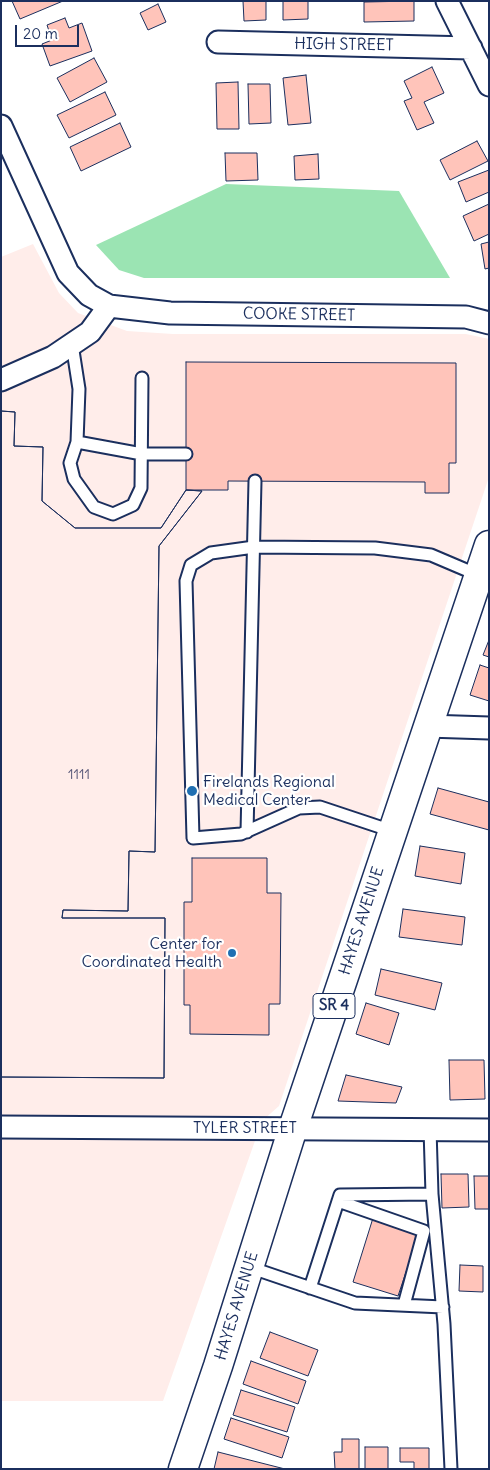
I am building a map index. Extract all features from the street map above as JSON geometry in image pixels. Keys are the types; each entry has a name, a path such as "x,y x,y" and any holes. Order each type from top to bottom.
{"main road":[{"name":"HAYES AVENUE","path":"183,1469 293,1128 489,544"}],"street":[{"path":"447,1 489,85"},
{"name":"HIGH STREET","path":"218,42 471,48"},
{"path":"1,126 68,273 89,295 109,306 90,332 53,357 1,380"},
{"name":"COOKE STREET","path":"109,306 170,313 466,317 489,323"},
{"path":"428,726 489,728"},
{"name":"TYLER STREET","path":"1,1127 489,1130"}],"lane":[{"path":"72,344 79,389 77,442 70,463 74,479 94,507 113,514 133,505 141,488 142,378"},
{"path":"77,442 109,446 142,454 186,454"},
{"path":"247,832 255,481"},
{"path":"392,831 320,807 299,808 247,832 226,836 193,838 186,581 190,565 211,552 254,547 375,548 431,555 478,575"},
{"path":"430,1129 432,1194 430,1230 443,1307 451,1469"},
{"path":"310,1288 340,1195 432,1194"},
{"path":"338,1201 430,1230"},
{"path":"404,1305 430,1230"},
{"path":"249,1267 354,1303 443,1307"}],"shaded area":[{"name":"Firelands Regional Medical Center","path":"33,244 59,293 78,313 127,331 173,334 466,334 489,339 489,477 279,1106 262,1121 163,1401 1,1401 1,257"}],"green space":[{"path":"226,184 399,191 450,278 144,278 119,270 96,245"}],"building":[{"path":"12,1 63,1 20,19"},
{"path":"243,1 266,1 266,20 244,21"},
{"path":"283,1 308,1 308,19 283,20"},
{"path":"414,1 414,21 364,22 364,2"},
{"path":"158,4 166,22 148,30 140,13"},
{"path":"65,18 69,28 82,23 92,51 50,66 42,44 52,40 47,25"},
{"path":"94,58 107,82 70,102 57,78"},
{"path":"432,67 444,93 424,102 434,123 417,130 404,101 412,98 404,81"},
{"path":"306,75 311,123 288,125 283,78"},
{"path":"238,82 239,129 217,129 216,83"},
{"path":"248,84 270,84 271,123 249,124"},
{"path":"105,92 116,115 69,138 57,115"},
{"path":"120,123 131,147 81,171 70,147"},
{"path":"477,141 488,161 450,180 440,160"},
{"path":"225,153 257,153 258,180 226,181"},
{"path":"318,154 319,179 295,180 294,156"},
{"path":"489,170 489,192 466,202 458,182"},
{"path":"489,204 489,234 474,241 463,216"},
{"path":"489,242 489,268 485,269 481,244"},
{"path":"186,362 456,363 456,463 449,463 449,493 425,493 425,482 228,481 228,490 186,490"},
{"name":"Firelands Regional Medical Center","path":"1,411 15,412 14,446 43,447 42,501 75,528 161,528 186,490 202,491 159,546 155,852 129,851 128,911 63,910 62,918 165,918 164,1078 1,1077"},
{"name":"Firelands Regional Medical Center","path":"1,411 15,412 14,446 43,447 42,501 75,528 161,528 186,490 202,491 159,546 155,852 129,851 128,911 63,910 62,918 165,918 164,1078 1,1077"},
{"path":"489,640 489,657 483,655"},
{"path":"480,665 489,668 489,701 470,695"},
{"path":"438,788 489,802 489,830 430,814"},
{"path":"420,846 465,853 461,884 415,876"},
{"name":"Center for Coordinated Health","path":"192,858 267,858 267,893 281,893 280,1004 269,1004 269,1035 190,1034 190,1005 184,1005 184,902 192,902"},
{"path":"403,909 465,917 462,945 399,937"},
{"path":"381,969 442,983 435,1010 375,995"},
{"path":"366,1003 399,1013 389,1045 356,1034"},
{"path":"449,1060 484,1060 485,1099 450,1100"},
{"path":"346,1075 402,1087 396,1103 338,1101"},
{"path":"441,1174 468,1174 469,1207 442,1208"},
{"path":"474,1176 489,1176 489,1209 475,1209"},
{"path":"373,1218 419,1233 398,1296 353,1282"},
{"path":"460,1265 483,1266 483,1292 459,1291"},
{"path":"270,1332 318,1350 308,1376 260,1358"},
{"path":"251,1361 306,1381 298,1404 243,1384"},
{"path":"241,1390 295,1407 287,1432 233,1415"},
{"path":"231,1418 289,1437 282,1458 224,1439"},
{"path":"342,1439 359,1439 359,1469 335,1469 334,1452 342,1452"},
{"path":"365,1447 388,1447 388,1469 365,1469"},
{"path":"400,1448 429,1448 429,1469 414,1469 414,1462 400,1462"},
{"path":"218,1452 285,1469 214,1469"}],"place":[{"name":"Firelands Regional Medical Center","path":"192,791"},
{"name":"Center for Coordinated Health","path":"232,953"}]}
